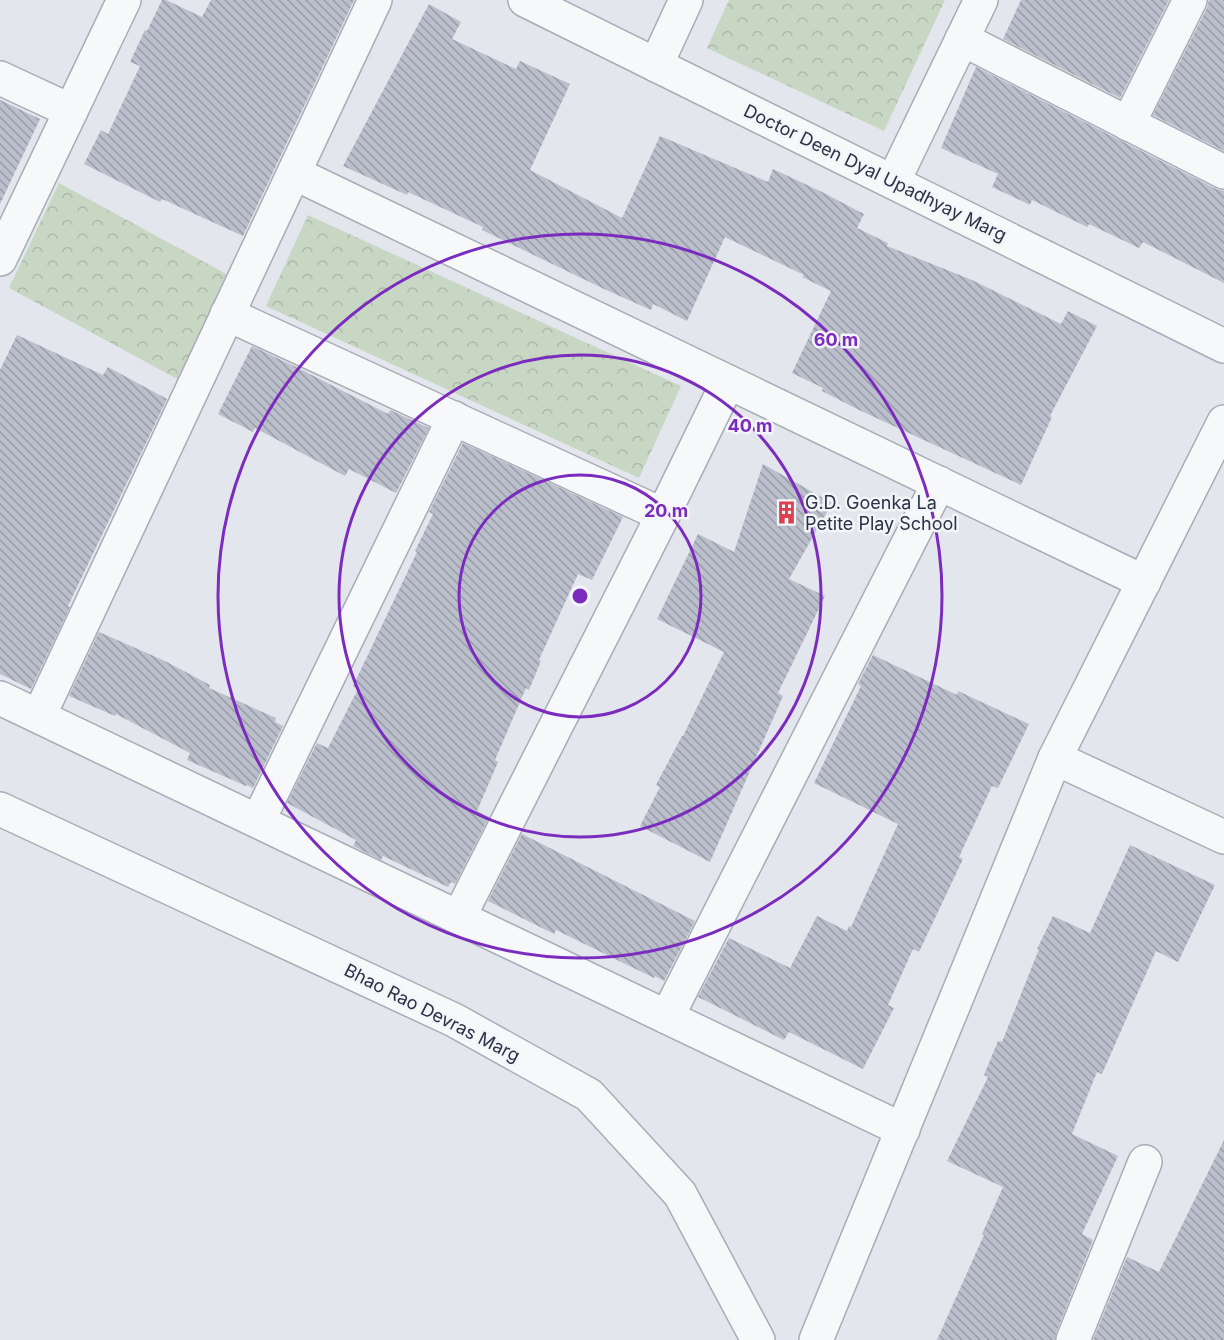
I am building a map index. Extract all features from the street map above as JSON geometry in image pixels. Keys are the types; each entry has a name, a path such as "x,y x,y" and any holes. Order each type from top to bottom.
{"street":[{"path":"0,260 124,0"},
{"path":"39,716 375,0"},
{"name":"Doctor Deen Dyal Upadhyay Marg","path":"525,0 1224,346"},
{"path":"656,65 686,0"},
{"path":"893,182 981,0"},
{"path":"1128,124 1190,0"},
{"path":"962,39 1224,172"},
{"path":"0,78 71,111"},
{"path":"294,173 1144,582"},
{"path":"227,314 663,515"},
{"path":"459,917 728,382"},
{"path":"258,820 454,418"},
{"path":"816,1340 1055,758 1224,422"},
{"path":"667,1017 939,483"},
{"path":"0,698 903,1130"},
{"path":"1055,758 1224,837"},
{"name":"Bhao Rao Devras Marg","path":"0,809 454,1020 589,1095 680,1194 758,1340"},
{"path":"1073,1340 1145,1162"}],"green space":[{"path":"729,0 945,0 884,131 707,48"},
{"path":"59,183 232,277 183,382 9,288"},
{"path":"308,215 681,386 639,478 266,306"}],"building":[{"path":"162,0 202,17 211,0 354,0 243,236 162,199 160,202 84,164 101,130 108,134 140,66 130,62"},
{"path":"1021,0 1169,0 1120,98 1003,39"},
{"path":"1209,0 1224,0 1224,151 1153,115"},
{"path":"429,4 461,22 452,39 516,69 520,61 570,84 530,170 622,218 660,136 768,182 773,169 864,214 857,228 888,243 887,246 972,280 1061,324 1068,311 1097,326 1050,416 1052,417 1021,485 859,410 822,391 823,388 792,373 831,291 802,277 804,275 725,237 687,321 653,304 651,310 604,289 482,230 483,227 408,192 407,195 343,166"},
{"path":"976,67 1224,191 1224,283 1143,242 1139,248 1089,224 1087,227 1032,200 1030,205 992,187 998,174 941,148"},
{"path":"0,100 40,119 0,204"},
{"path":"17,335 103,375 108,367 167,399 31,689 0,674 0,370"},
{"path":"252,346 388,414 390,410 429,428 396,493 349,469 345,476 255,428 253,432 218,414"},
{"path":"463,443 623,517 592,580 578,574 539,660 541,661 529,690 526,688 495,760 498,762 477,811 489,817 455,884 451,882 448,887 383,856 381,860 353,846 356,840 287,803 317,743 328,748 358,689 353,686 417,552 415,551 433,514 429,512"},
{"path":"763,464 832,503 789,579 825,596 778,693 783,696 710,862 640,826 660,787 656,785 724,652 657,619 698,534 734,552"},
{"path":"99,632 165,661 210,685 209,688 276,718 275,722 283,726 253,788 187,760 190,753 116,714 115,716 69,696"},
{"path":"873,655 957,695 958,691 1029,724 998,788 992,786 959,857 963,859 919,952 913,949 888,1005 894,1008 863,1069 789,1032 784,1040 698,997 729,938 790,968 817,916 847,931 849,926 851,927 898,824 814,783 861,686 858,684"},
{"path":"522,834 695,921 664,981 556,930 554,934 488,901"},
{"path":"1130,845 1215,885 1178,962 1156,951 1102,1074 1097,1072 1072,1134 1118,1156 1082,1234 1093,1240 1055,1340 937,1340 1003,1187 947,1161 988,1077 984,1075 998,1041 1002,1042 1039,949 1037,949 1053,916 1090,933"},
{"path":"1224,1140 1224,1340 1093,1340 1127,1257 1159,1272"}],"place":[{"name":"G.D. Goenka La Petite Play School","path":"787,513"}]}
